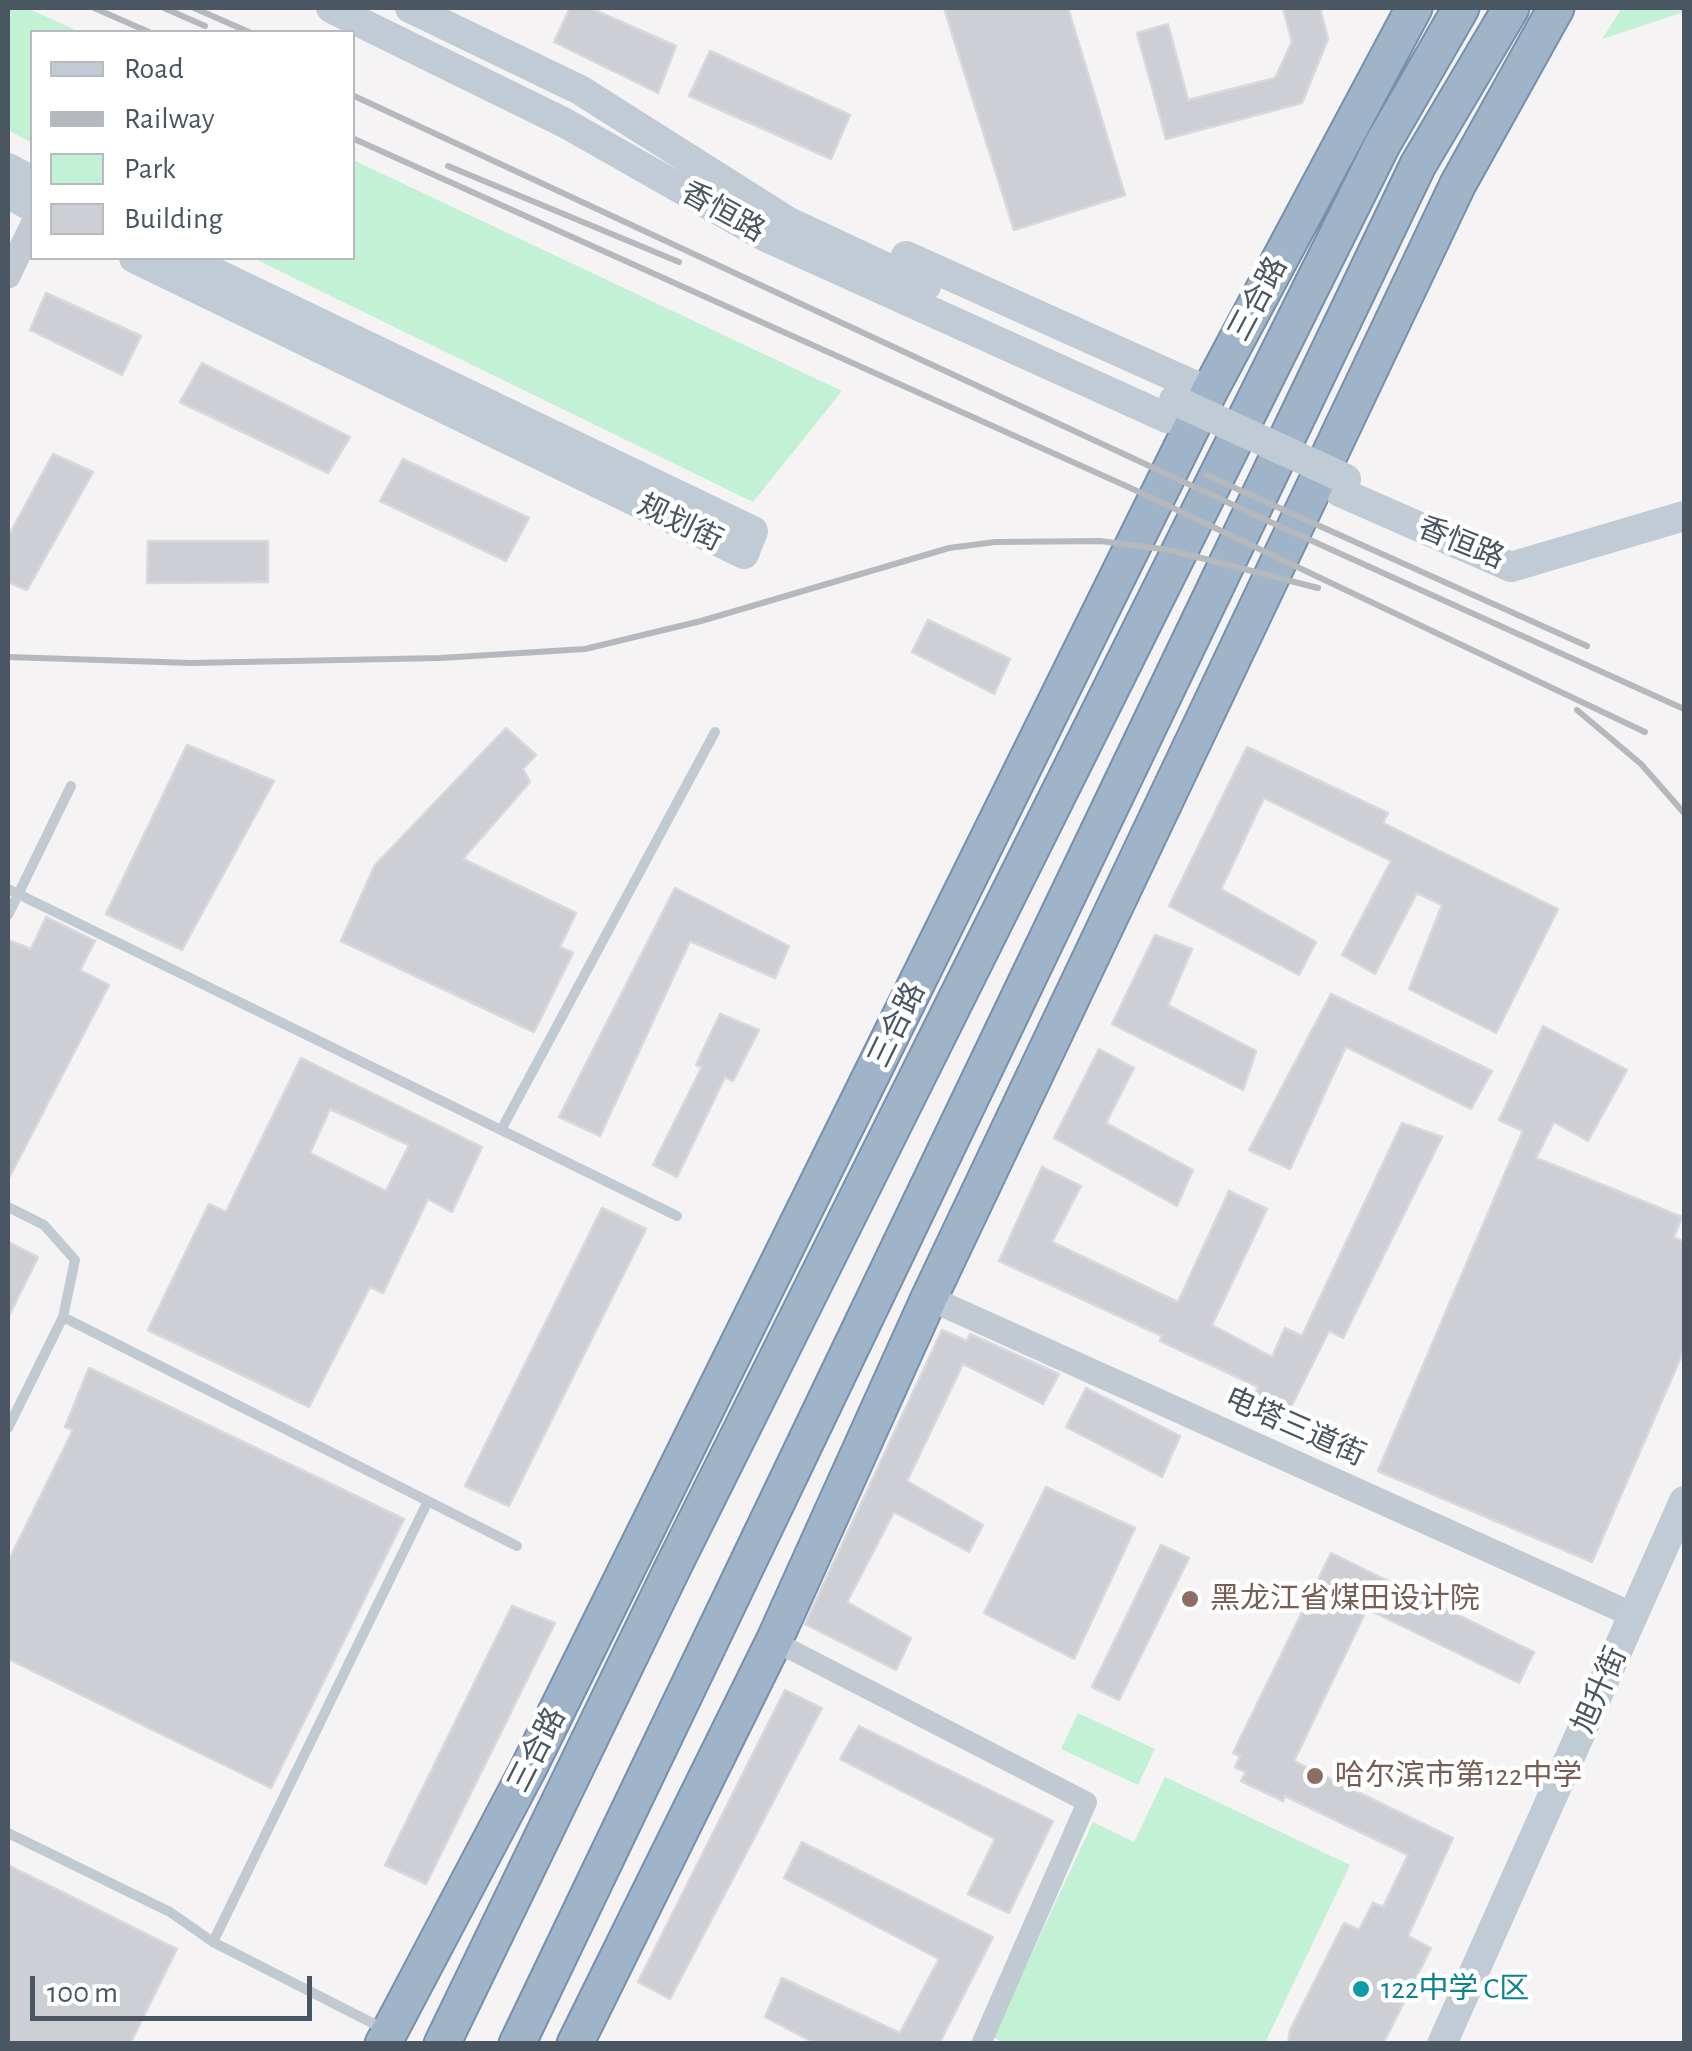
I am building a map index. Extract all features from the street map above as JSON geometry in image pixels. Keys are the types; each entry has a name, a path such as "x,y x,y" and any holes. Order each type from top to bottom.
{"highway":[{"name":"三合路","path":"386,2038 528,1769 1209,392 1414,8"},
{"path":"442,2044 674,1565 1382,146 1462,8"},
{"path":"516,2044 1418,165 1511,8"},
{"path":"575,2044 774,1641 929,1298 1458,184 1556,8"},
{"path":"528,1769 674,1565"}],"main road":[{"name":"香恒路","path":"331,8 565,123 764,236 1171,409 1512,568 1684,516"},
{"name":"香恒路","path":"410,8 580,90 787,222 1171,409"},
{"path":"692,159 1209,392"},
{"path":"8,168 30,181"},
{"path":"8,193 30,206"},
{"name":"规划街","path":"138,260 744,554 753,532 188,260"},
{"name":"旭升街","path":"1442,2044 1684,1500"}],"street":[{"path":"8,276 30,230"},
{"name":"电塔三道街","path":"929,1298 1633,1615"},
{"path":"774,1641 1087,1802 981,2044"}],"lane":[{"path":"502,1130 715,732"},
{"path":"8,915 13,891 71,786"},
{"path":"13,891 677,1216"},
{"path":"8,1206 44,1225 75,1260 63,1318 8,1428"},
{"path":"63,1318 517,1546"},
{"path":"213,1942 427,1503"},
{"path":"8,1833 170,1912 213,1942 386,2038"}],"green space":[{"path":"8,8 27,8 76,30 30,30 30,142 8,130"},
{"path":"1622,8 1684,8 1684,12 1602,39"},
{"path":"355,161 842,391 753,502 257,260 355,260"},
{"path":"1078,1713 1155,1749 1138,1785 1061,1749"},
{"path":"1165,1777 1350,1865 1265,2043 1006,2044 993,2037 1093,1822 1134,1842"}],"building":[{"path":"570,8 590,8 676,46 658,93 554,42"},
{"path":"944,8 1068,8 1125,195 1014,230"},
{"path":"1283,8 1320,8 1328,39 1302,103 1166,139 1137,33 1168,24 1188,100 1275,78 1292,42"},
{"path":"710,51 850,115 831,159 689,96"},
{"path":"46,293 141,336 122,375 30,330"},
{"path":"202,363 350,437 328,473 180,402"},
{"path":"53,454 93,472 27,590 8,582 8,537"},
{"path":"403,459 529,518 506,561 380,501"},
{"path":"148,541 268,541 268,582 147,583"},
{"path":"928,620 1010,659 994,694 912,652"},
{"path":"506,728 536,755 523,769 530,782 463,859 576,913 560,947 573,953 534,1032 341,941 375,865"},
{"path":"187,745 274,781 182,950 106,914"},
{"path":"1247,747 1388,813 1383,823 1558,909 1496,1033 1409,989 1442,905 1417,893 1375,974 1342,955 1391,861 1264,798 1221,889 1316,942 1299,975 1169,906"},
{"path":"675,888 789,946 775,978 690,941 600,1136 559,1117"},
{"path":"46,917 95,941 80,970 109,985 8,1180 8,940 31,949"},
{"path":"1155,935 1192,949 1168,1005 1256,1051 1243,1090 1112,1024"},
{"path":"1331,994 1492,1071 1471,1109 1346,1047 1290,1169 1249,1150"},
{"path":"720,1014 759,1030 733,1081 725,1077 677,1177 653,1165 702,1067 696,1065"},
{"path":"1543,1026 1627,1070 1588,1141 1554,1122 1536,1158 1682,1217 1674,1237 1684,1242 1684,1350 1592,1562 1378,1471 1523,1131 1499,1120"},
{"path":"1099,1049 1134,1068 1106,1123 1193,1170 1177,1206 1054,1138"},
{"path":"301,1058 482,1147 452,1212 428,1199 383,1293 370,1287 309,1407 148,1330 209,1204 226,1212","holes":["330,1109 409,1145 386,1191 310,1153"]},
{"path":"1402,1123 1442,1137 1343,1338 1329,1331 1282,1425 1247,1410 1258,1387 1160,1341 1162,1336 999,1261 1042,1167 1081,1186 1052,1242 1178,1302 1229,1191 1267,1209 1212,1325 1272,1357 1285,1328 1302,1336"},
{"path":"602,1208 646,1229 509,1506 465,1486"},
{"path":"8,1242 38,1257 8,1318"},
{"path":"942,1330 967,1341 970,1334 1059,1374 1043,1404 963,1364 907,1481 983,1525 969,1552 894,1512 847,1602 911,1638 896,1670 805,1624"},
{"path":"89,1368 404,1519 271,1788 8,1659 8,1562 73,1430 65,1427"},
{"path":"1086,1388 1180,1436 1162,1477 1066,1427"},
{"path":"1046,1487 1135,1528 1074,1659 984,1613"},
{"path":"1161,1545 1189,1558 1119,1700 1092,1687"},
{"path":"1331,1553 1534,1652 1519,1683 1367,1609 1294,1761 1453,1838 1408,1936 1431,1948 1383,2044 1288,2044 1290,2030 1344,1923 1359,1930 1373,1903 1383,1907 1408,1855 1285,1796 1283,1801 1241,1781 1246,1772 1235,1767 1240,1756 1233,1753"},
{"path":"512,1606 555,1623 426,1884 385,1865"},
{"path":"785,1690 822,1708 670,1999 638,1982"},
{"path":"859,1726 1053,1821 1009,1913 968,1894 995,1839 840,1759"},
{"path":"802,1842 993,1937 939,2044 816,2044 765,2017 782,1978 900,2033 939,1959 784,1878"},
{"path":"8,1865 177,1949 130,2044 8,2044"}],"railway":[{"path":"94,8 144,30"},
{"path":"164,8 205,26"},
{"path":"194,8 244,30"},
{"path":"355,96 1257,516 1684,709"},
{"path":"355,139 1135,490 1645,732"},
{"path":"448,166 679,262"},
{"path":"1206,475 1587,646"},
{"path":"8,657 191,663 441,658 585,649 701,621 949,548 995,542 1100,541 1170,550 1318,588"},
{"path":"1577,710 1641,764 1684,813"}],"place":[{"name":"黑龙江省煤田设计院","path":"1190,1599"},
{"name":"哈尔滨市第122中学","path":"1315,1776"},
{"name":"122中学 C区","path":"1361,1989"}]}
